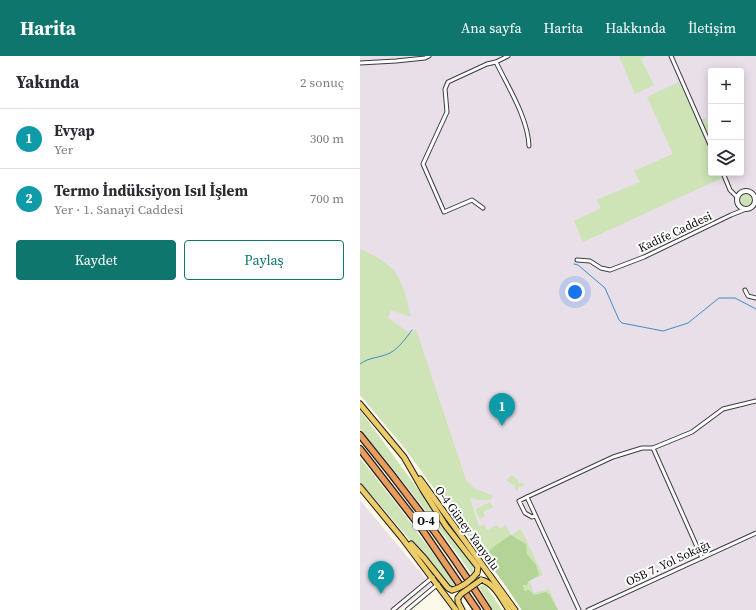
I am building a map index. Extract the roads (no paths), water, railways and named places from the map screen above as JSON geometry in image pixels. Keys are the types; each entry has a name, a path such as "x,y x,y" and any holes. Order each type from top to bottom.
{"highway":[{"name":"O-4","path":"360,435 433,530 488,610"},
{"name":"O-4","path":"360,449 419,525 477,610"}],"main road":[{"path":"360,404 404,457 446,526 478,567 478,573 458,589 452,590 448,588 424,558 394,528"},
{"name":"O-4 Güney Yanyolu","path":"404,457 515,610"},
{"path":"360,487 438,584 456,610"},
{"path":"462,610 458,602 458,598 461,594 481,580 486,581 491,585 509,610"}],"street":[{"path":"360,63 396,61 425,58 429,56"},
{"path":"483,208 472,200 444,212 423,164 447,112 445,89 448,82 508,56"},
{"path":"671,56 708,141"},
{"path":"496,62 529,135 529,146"},
{"path":"723,176 730,190 737,197 738,206 749,209 755,208 756,210"},
{"path":"737,197 741,192 747,191 755,196 756,202 749,209"},
{"name":"Kadife Caddesi","path":"577,260 590,261 601,268 610,270 644,257 749,209"},
{"path":"745,290 748,296 756,298"},
{"path":"535,516 532,517 525,513 519,501 613,457 642,448 653,448 692,432 723,409 756,401"},
{"path":"653,448 702,558"},
{"path":"527,497 579,610"},
{"name":"OSB 7. Yol Sokağı","path":"588,610 756,533"},
{"path":"393,610 432,578"},
{"path":"407,610 438,584"}],"waterway":[{"path":"574,264 578,265 605,288 619,320 622,323 663,331 688,323 719,298 735,298 756,309"},
{"path":"360,364 367,360 390,353 402,343 412,330"}],"place":[{"name":"Evyap","path":"502,426"},
{"name":"Termo İndüksiyon Isıl İşlem","path":"381,594"}]}
